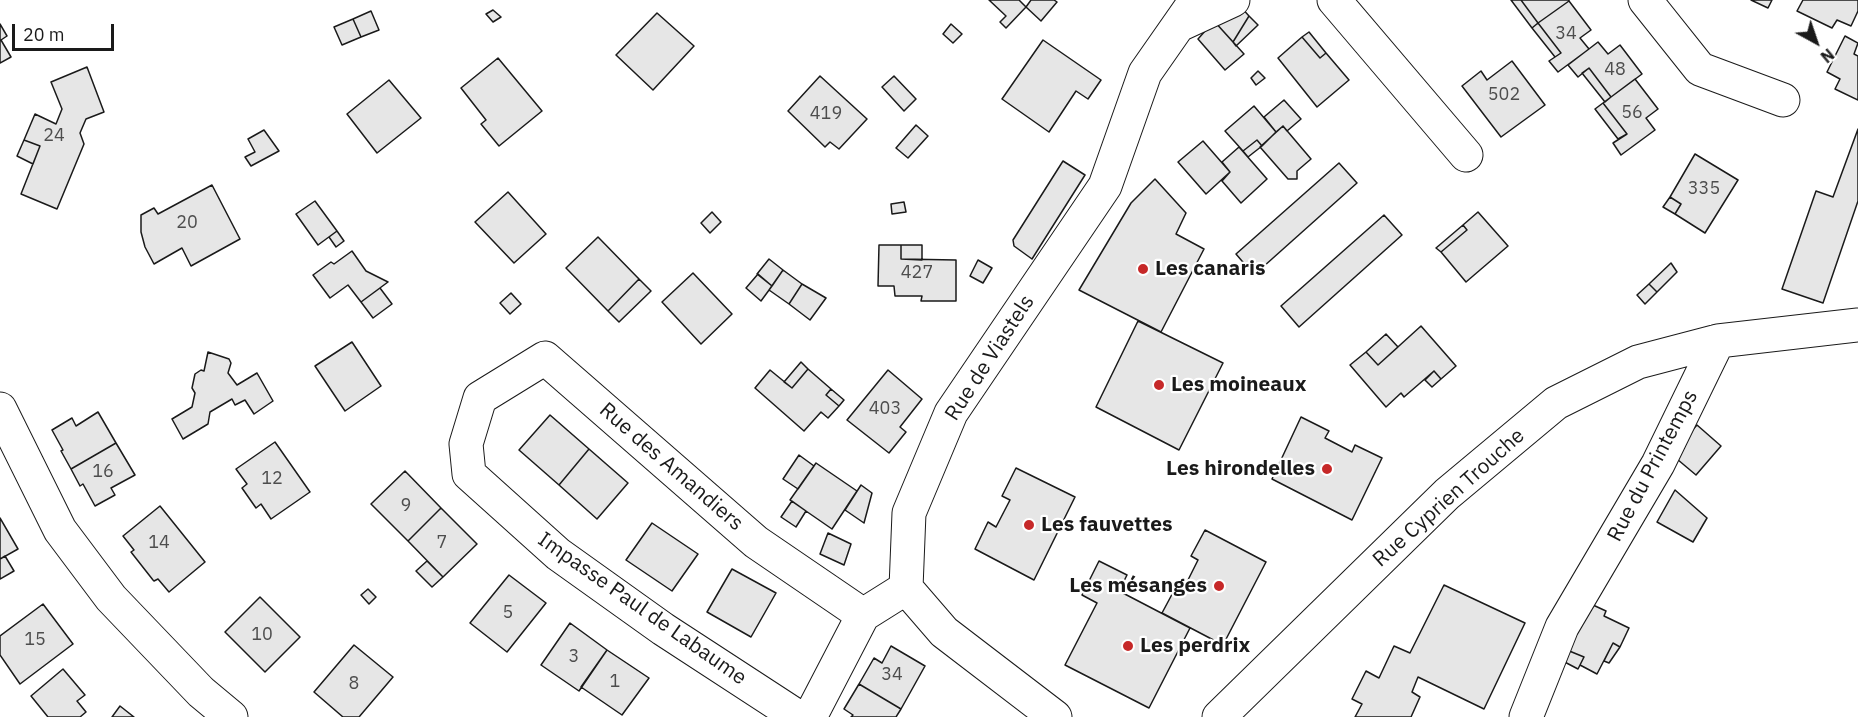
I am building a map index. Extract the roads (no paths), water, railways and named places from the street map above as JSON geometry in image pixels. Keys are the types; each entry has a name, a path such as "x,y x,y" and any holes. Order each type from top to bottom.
{"street":[{"name":"Rue de Viastels","path":"906,588 909,513 951,413 1105,186 1145,73 1196,0"},
{"path":"1177,26 1233,0"},
{"path":"1334,0 1466,155"},
{"path":"1645,0 1700,69 1783,100"},
{"path":"1718,341 1858,325"},
{"name":"Rue Cyprien Trouche","path":"1219,717 1447,494 1556,404 1638,362 1718,341"},
{"name":"Rue du Printemps","path":"1526,717 1562,627 1658,464 1718,341"},
{"name":"Rue des Amandiers","path":"480,398 545,358 756,542 863,615"},
{"name":"Impasse Paul de Labaume","path":"480,398 466,444 469,474 558,554 663,629 798,717"},
{"path":"0,409 60,530 111,598 201,692 231,717"},
{"path":"810,717 863,615 906,588 944,632 1055,717"}],"place":[{"name":"Les canaris","path":"1143,269"},
{"name":"Les moineaux","path":"1159,385"},
{"name":"Les hirondelles","path":"1327,469"},
{"name":"Les fauvettes","path":"1029,525"},
{"name":"Les mésanges","path":"1219,586"},
{"name":"Les perdrix","path":"1128,646"}]}
